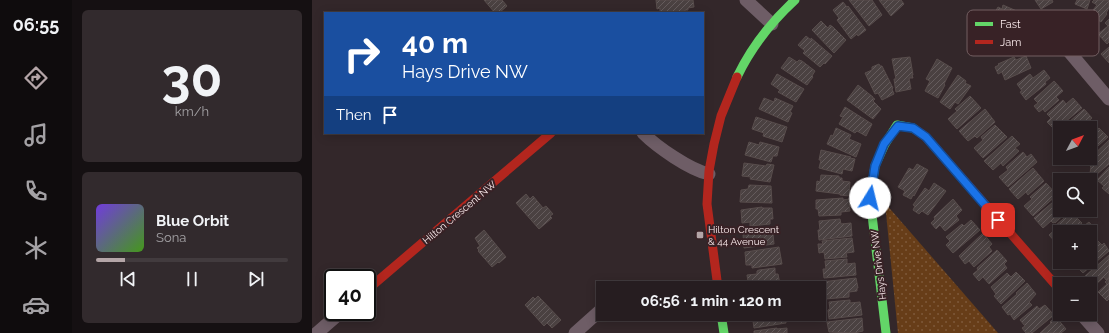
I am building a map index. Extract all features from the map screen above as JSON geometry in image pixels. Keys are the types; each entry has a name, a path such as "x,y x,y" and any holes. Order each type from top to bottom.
{"street":[{"path":"746,0 772,24"},
{"path":"717,281 707,199 709,174 714,145 726,104 740,70 760,37 784,9 795,0"},
{"path":"1073,56 1109,99"},
{"name":"Hays Drive NW","path":"886,333 870,198 875,166 884,144 898,126 913,128 926,137 1053,282"},
{"name":"Hilton Crescent NW","path":"376,282 550,134"},
{"path":"644,134 650,140 680,161 703,173 709,174"},
{"path":"575,333 596,314"},
{"path":"317,333 331,321"},
{"path":"722,321 724,333"},
{"path":"1087,321 1098,333"}],"shaded area":[{"path":"885,203 998,333 898,333"}],"building":[{"path":"484,0 502,0 507,6 500,12 494,12"},
{"path":"656,0 693,0 694,7 688,8 685,12 660,12 660,8 657,9"},
{"path":"849,0 872,0 882,15 869,26"},
{"path":"879,0 901,0 904,4 891,16"},
{"path":"1035,0 1052,0 1053,2 1041,9"},
{"path":"1077,0 1090,0 1087,9 1075,4"},
{"path":"1094,0 1109,0 1107,14 1101,22 1099,21 1099,10 1093,10 1097,5 1092,2"},
{"path":"843,2 847,7 848,6 866,30 858,36 857,34 851,39 837,20 839,18 833,10"},
{"path":"1003,5 1014,10 996,10 998,7 1002,9"},
{"path":"1109,19 1109,42 1107,44 1099,35 1099,33 1108,26 1105,23"},
{"path":"821,21 828,28 830,25 833,27 846,40 834,53 812,30"},
{"path":"806,36 811,40 811,38 832,56 820,67 803,53 805,51 798,45"},
{"path":"1109,47 1109,63 1101,54"},
{"path":"1026,56 1031,68 1005,80 1002,72 998,74 995,67 999,65 998,64 1014,57 1016,60"},
{"path":"789,57 797,62 799,60 802,61 815,71 812,76 813,77 807,85 781,68"},
{"path":"910,57 913,75 913,78 909,78 911,89 896,92 894,79 896,79 892,59"},
{"path":"937,59 952,68 938,98 925,91 930,81 926,79"},
{"path":"879,64 882,66 893,88 894,94 882,100 878,93 875,94 865,73 872,70 872,67"},
{"path":"1044,70 1050,78 1045,82 1046,84 1026,100 1020,92 1022,91 1017,84 1030,74 1033,78"},
{"path":"777,74 804,89 796,102 778,92 780,90 771,84"},
{"path":"958,75 966,81 965,83 971,86 958,104 955,102 950,109 940,102"},
{"path":"1054,81 1063,91 1056,97 1059,100 1045,112 1043,109 1039,112 1034,106 1038,103 1034,99"},
{"path":"858,85 875,99 873,101 881,109 873,119 847,100"},
{"path":"970,96 981,108 957,129 948,119 957,111 955,109"},
{"path":"764,98 774,102 775,98 793,106 788,122 759,109"},
{"path":"1073,98 1082,108 1066,121 1053,121 1053,128 1047,122 1051,118 1047,114 1063,100 1066,104"},
{"path":"845,107 872,124 866,136 857,131 855,133 839,124 843,117 840,116"},
{"path":"985,109 995,122 977,138 975,136 968,141 959,131"},
{"path":"1084,109 1092,118 1089,121 1070,121"},
{"path":"756,117 787,127 782,142 763,136 764,133 752,129"},
{"path":"995,125 1007,137 983,158 974,148 983,140 981,137"},
{"path":"836,128 851,135 849,139 861,144 856,157 827,144 831,135 833,136"},
{"path":"1099,128 1108,137 1097,147 1097,130"},
{"path":"1012,136 1020,144 1015,148 1019,151 1003,166 1001,163 993,170 984,161"},
{"path":"1109,140 1109,164 1097,174 1090,173 1091,167 1089,165 1097,165 1097,151"},
{"path":"749,142 759,145 760,142 779,147 777,156 773,156 771,162 745,155"},
{"path":"821,150 855,159 852,171 843,169 842,174 819,168"},
{"path":"1023,152 1027,157 1031,154 1037,162 1008,187 999,177 1008,170 1006,167"},
{"path":"744,163 766,166 767,164 774,165 770,182 750,179 751,177 742,176"},
{"path":"917,164 928,170 911,199 903,195 905,191 898,187 909,168 913,170"},
{"path":"1109,167 1109,194 1102,188 1104,186 1097,180"},
{"path":"1033,168 1044,181 1028,195 1026,192 1018,199 1009,189"},
{"path":"821,175 839,176 839,178 842,178 842,181 850,182 849,196 816,191 817,181 820,182"},
{"path":"934,183 946,191 928,215 922,211 919,214 913,210 915,206 913,205 925,188 929,191"},
{"path":"1046,183 1053,191 1053,198 1033,216 1024,206 1032,199 1030,197"},
{"path":"749,185 771,186 772,203 740,202 741,190 748,189"},
{"path":"526,194 530,199 533,196 543,208 546,206 553,214 550,216 552,218 539,229 516,203"},
{"path":"843,198 843,200 849,199 850,211 841,212 841,215 819,216 818,209 816,209 816,200"},
{"path":"953,199 962,210 956,216 959,220 945,231 940,225 936,229 931,223 935,219 934,217"},
{"path":"1053,202 1053,217 1061,217 1055,223 1051,221 1043,228 1034,218"},
{"path":"762,207 772,208 773,219 770,219 770,224 750,226 750,222 742,223 741,210"},
{"path":"1065,217 1076,217 1082,223 1080,225 1056,225"},
{"path":"840,219 841,224 851,223 852,236 819,240 819,221"},
{"path":"971,220 980,230 953,253 946,245 950,241 946,237 962,224 964,226"},
{"path":"771,228 774,244 744,248 743,234 751,234 751,230"},
{"path":"484,230 506,257 492,267 477,248 480,246 475,238"},
{"path":"1053,232 1053,239 1049,235"},
{"path":"983,233 992,244 989,247 992,251 974,267 969,261 965,264 959,256"},
{"path":"852,238 854,252 846,253 847,257 825,259 824,252 819,253 818,244 823,244 822,241"},
{"path":"1097,240 1102,245 1104,243 1109,251 1097,261"},
{"path":"779,247 782,264 752,268 752,265 746,265 745,252"},
{"path":"997,250 1007,261 1004,264 1007,268 989,284 983,277 979,281 973,274 978,270 977,268"},
{"path":"1109,255 1109,277 1106,280 1104,277 1097,283 1097,277 1085,276 1093,269 1097,269 1097,266"},
{"path":"847,259 847,264 855,263 856,275 824,278 823,269 826,269 825,261"},
{"path":"775,268 775,274 778,274 779,281 748,281 747,275 757,274 757,271"},
{"path":"1079,269 1088,269 1083,273"},
{"path":"1016,272 1025,281 1001,304 994,296 996,294 991,287 1007,273 1011,277"},
{"path":"856,278 858,288 857,291 849,292 849,297 826,299 826,281"},
{"path":"1109,278 1109,299 1107,301 1098,292 1107,284 1105,282"},
{"path":"1027,283 1036,294 1029,302 1032,305 1014,320 1002,307"},
{"path":"538,296 561,320 552,328 547,323 544,326 525,305 533,297 535,299"},
{"path":"850,300 850,303 860,302 862,315 829,319 829,302"},
{"path":"1045,305 1053,316 1032,333 1026,333 1022,328 1025,326 1020,320 1037,306 1039,309"},
{"path":"862,318 863,331 854,333 829,332 827,322"},
{"path":"1053,320 1053,321 1059,321 1066,329 1061,333 1040,333 1051,323 1050,322"},
{"path":"753,321 786,321 786,323 754,328"},
{"path":"787,328 787,333 754,333 754,331"}],"traffic: fast":[{"path":"737,77 755,45 778,17 795,0"},
{"path":"886,333 870,198 875,166 885,144 897,125 916,130"},
{"path":"722,321 724,333"}],"traffic: jam":[{"path":"717,281 707,204 709,171 721,116 737,77"},
{"path":"916,130 926,137 1053,282"},
{"path":"376,282 550,134"}],"place":[{"name":"Hilton Crescent & 44 Avenue","path":"700,235"}],"route":[{"path":"870,198 875,166 884,144 898,126 913,128 926,137 998,220"}]}
